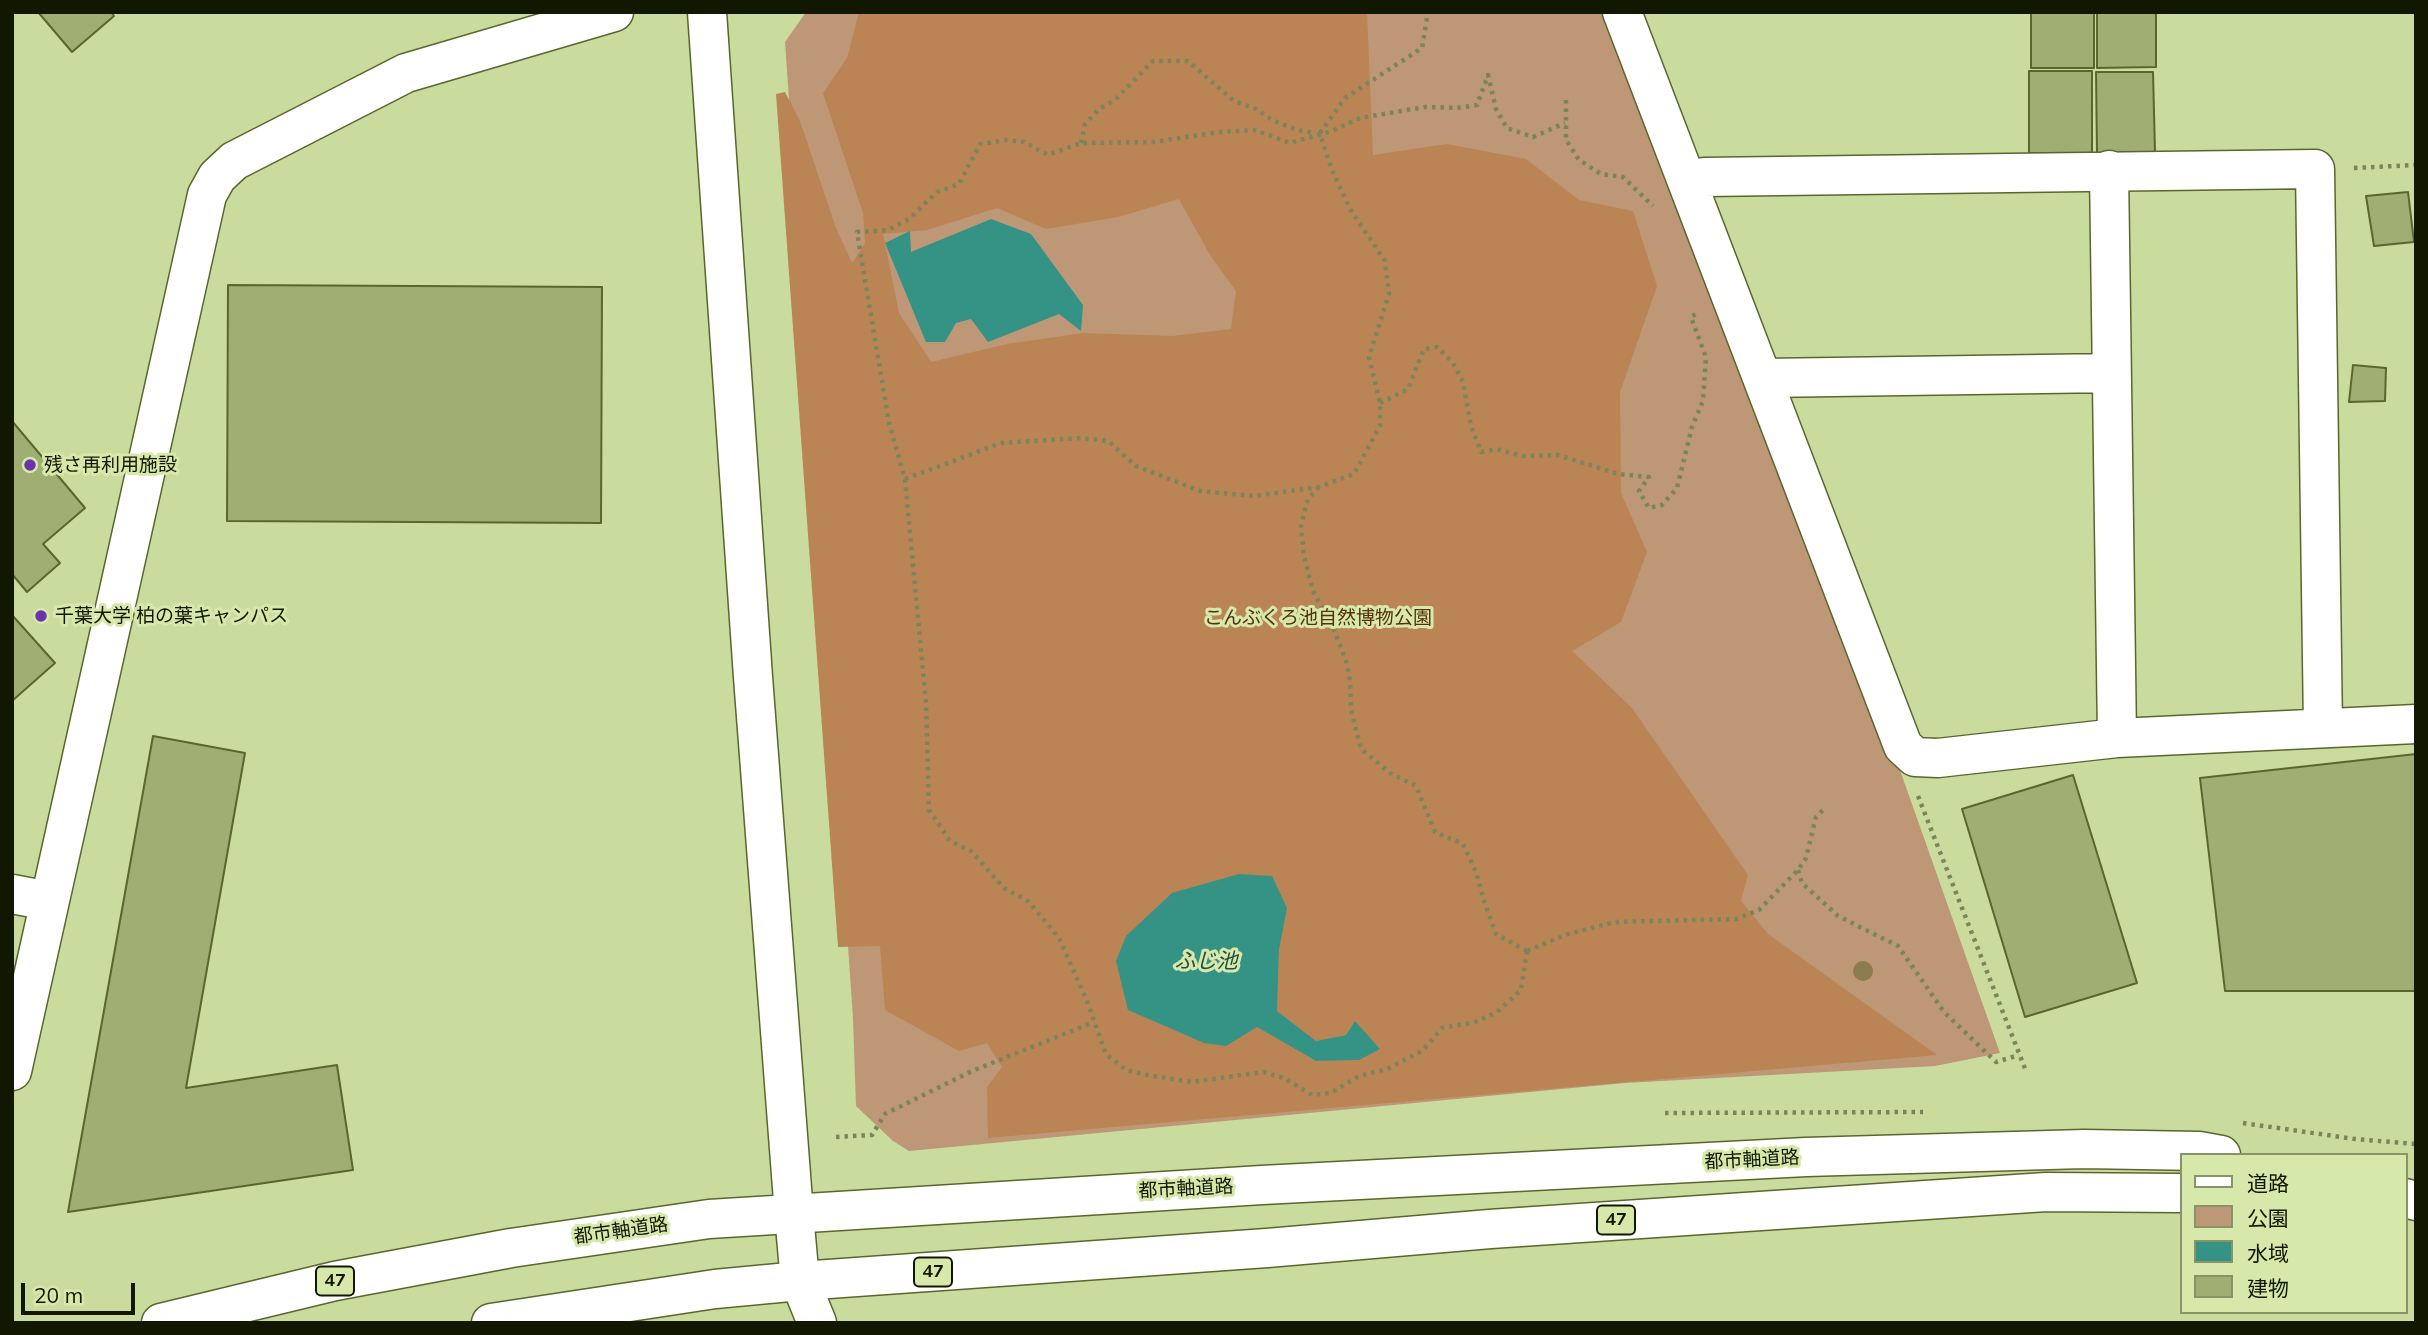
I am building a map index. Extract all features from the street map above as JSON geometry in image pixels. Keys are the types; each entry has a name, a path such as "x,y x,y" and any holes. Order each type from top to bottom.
{"street":[{"path":"12,1071 207,195 217,177 233,161 406,73 614,12"},
{"path":"707,12 753,677 794,1213 800,1281 817,1323"},
{"path":"1622,12 1903,746 1914,757 1938,758 2117,738 2416,724"},
{"path":"1687,181 1704,177 2315,169 2323,728"},
{"path":"2109,170 2117,738"},
{"path":"1764,378 2111,373"},
{"path":"12,894 49,901"},
{"name":"都市軸道路","path":"161,1323 335,1281 511,1248 709,1219 1262,1185 1806,1157 2084,1149 2206,1153"},
{"name":"47","path":"491,1323 715,1289 800,1281 1267,1248 1490,1229 2004,1195 2059,1192 2180,1193"},
{"path":"786,1323 800,1281"}],"path":[{"path":"1320,134 1345,99 1422,48 1428,12"},
{"path":"1081,143 1085,124 1099,109 1115,100 1153,61 1188,61 1234,101 1297,130 1320,134"},
{"path":"1527,951 1521,990 1497,1012 1475,1022 1442,1028 1422,1051 1387,1069 1359,1076 1331,1093 1312,1095 1284,1078 1263,1072 1192,1082 1126,1070 1106,1054 1087,1001 1059,939 1028,901 1003,888 971,852 950,841 929,810 926,703 905,479 889,423 857,232 888,230 909,219 937,192 959,184 980,144 1007,140 1024,142 1048,155 1081,143 1154,142 1255,130 1290,143 1332,131 1360,118 1383,113 1477,104 1488,75 1496,109 1507,128 1533,137 1565,123"},
{"path":"1566,100 1566,141 1579,160 1601,174 1623,177 1659,211"},
{"path":"905,479 1001,443 1081,438 1108,441 1136,466 1200,491 1254,496 1319,487 1354,474 1380,426 1380,402 1370,357 1389,293 1385,261 1350,209 1332,170 1320,134"},
{"path":"2315,169 2416,166"},
{"path":"1380,402 1408,389 1424,349 1437,347 1453,363 1463,382 1471,426 1481,452 1496,449 1523,456 1558,455 1618,474 1649,477 1639,491 1648,508 1662,505 1677,488 1692,428 1703,401 1706,357 1691,317 1704,309"},
{"path":"1319,487 1308,499 1301,526 1304,556 1313,591 1335,632 1346,661 1350,680 1350,710 1361,748 1390,773 1416,786 1435,832 1463,844 1476,872 1496,934 1527,951"},
{"path":"1914,757 1909,771 2026,1071"},
{"path":"1527,951 1568,934 1615,922 1736,919 1759,910 1798,870 1806,858 1816,817 1826,807"},
{"path":"1798,870 1802,883 1838,916 1898,946 1944,1012 1996,1062 2019,1055"},
{"path":"836,1137 872,1135 885,1114 972,1071 1094,1022"}],"green space":[{"name":"こんぶくろ池自然博物公園","path":"806,12 1605,12 1825,558 2000,1053 1935,1066 1625,1083 909,1151 893,1141 856,1106 853,1018 785,42"},
{"name":"こんぶくろ池自然博物公園","path":"859,12 1367,12 1373,155 1447,144 1526,159 1579,200 1633,211 1657,286 1620,392 1621,493 1647,552 1621,622 1572,651 1632,708 1748,875 1741,901 1768,934 1937,1055 988,1138 987,1087 1002,1067 987,1043 959,1051 885,1010 880,946 838,947 776,94 785,92 800,121 836,228 852,263 865,243 863,213 823,93 847,58","holes":["1179,199 1210,255 1236,291 1231,329 1173,336 1084,333 1007,344 931,362 899,313 883,234 927,230 997,208 1046,229 1118,217","1287,908 1279,950 1277,1011 1316,1041 1346,1035 1355,1021 1359,1060 1316,1061 1257,1027 1226,1046"]}],"water":[{"path":"991,219 1031,234 1083,305 1081,331 1059,314 988,342 971,319 956,323 945,342 926,342 885,243 910,231 911,252"},
{"name":"ふじ池","path":"1239,874 1272,876 1287,908 1279,950 1277,1011 1316,1041 1346,1035 1355,1021 1380,1049 1359,1060 1316,1061 1257,1027 1226,1046 1204,1043 1128,1010 1116,961 1126,936 1172,893"}],"building":[{"path":"38,12 111,12 114,16 72,52"},
{"path":"2031,12 2094,12 2094,68 2031,68"},
{"path":"2097,12 2156,12 2156,67 2097,68"},
{"path":"2029,71 2092,71 2092,153 2029,153"},
{"path":"2096,72 2153,72 2155,152 2097,153"},
{"path":"2408,192 2414,242 2374,246 2366,196"},
{"path":"228,285 602,287 601,523 227,521"},
{"path":"2353,365 2386,368 2385,401 2349,402"},
{"name":"残さ再利用施設","path":"12,421 85,508 43,544 60,563 27,592 12,574"},
{"path":"12,615 55,663 12,701"},
{"path":"153,736 245,753 186,1088 337,1065 353,1170 68,1212"},
{"path":"2416,754 2416,991 2225,991 2200,778"},
{"path":"2073,775 2137,983 2025,1017 1962,809"}],"place":[{"name":"残さ再利用施設","path":"30,465"},
{"name":"千葉大学 柏の葉キャンパス","path":"41,616"}]}
